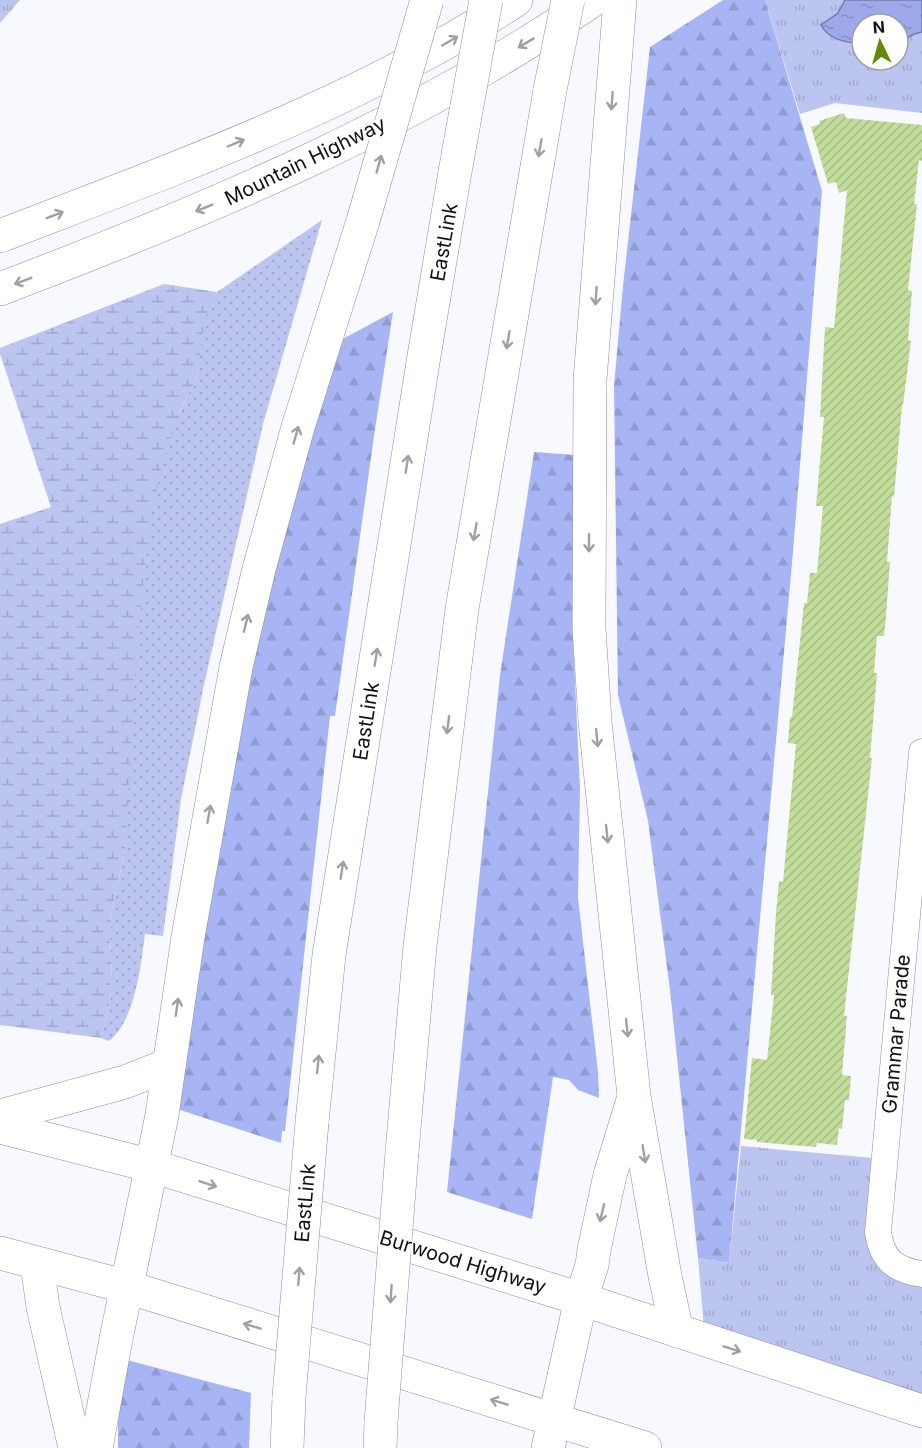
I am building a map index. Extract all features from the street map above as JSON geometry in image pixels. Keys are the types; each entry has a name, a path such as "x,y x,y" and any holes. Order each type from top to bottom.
{"main road":[{"path":"96,1448 162,1115 189,926 236,667 262,559 298,428 363,221 427,0"},
{"name":"EastLink","path":"287,1448 289,1397 312,1122 329,955 424,356 486,0"},
{"path":"0,236 289,121 392,72 516,0"},
{"path":"380,1435 420,946 462,609 567,0"},
{"name":"Mountain Highway","path":"0,290 218,203 291,170 456,85 593,0"},
{"path":"620,0 590,380 589,628 595,721 634,1096 663,1267 677,1331"},
{"path":"0,1116 125,1082 168,1065"},
{"path":"551,1434 581,1299 592,1265 610,1175 634,1096"},
{"name":"Burwood Highway","path":"0,1127 152,1166 581,1299 922,1411"},
{"path":"0,1253 127,1287 551,1434 645,1448"},
{"path":"38,1264 43,1307 75,1448"}],"street":[{"name":"Grammar Parade","path":"922,752 879,1221 880,1243 884,1254 898,1268 922,1274"}],"green space":[{"path":"0,0 20,0 0,23"},
{"path":"723,0 765,0 822,191 793,552 729,1263 698,1258 670,990 648,821 618,695 614,386 650,47"},
{"path":"765,0 922,0 922,113 835,103 800,114"},
{"path":"322,220 263,424 204,685 181,799 163,936 145,934 139,976 131,1007 118,1032 109,1041 101,1038 110,1003 112,909 125,851 137,644 150,522 163,460 179,414 197,376 204,323 209,306 217,292"},
{"path":"164,284 217,292 205,324 197,375 179,414 125,851 112,909 110,1003 101,1038 0,1025 0,524 51,507 0,354 0,348"},
{"path":"393,312 335,716 330,716 285,1131 282,1131 281,1143 177,1109 224,799 269,591 335,343"},
{"path":"534,452 575,455 573,639 580,788 578,898 599,1098 578,1090 569,1080 553,1077 532,1219 447,1192 500,675"},
{"path":"741,1146 884,1159 878,1232 922,1274 922,1411 705,1340 698,1258 729,1263"},
{"path":"127,1360 251,1393 249,1448 118,1448 118,1422"}],"water":[{"path":"845,0 922,0 922,32 910,36 910,12 850,12 850,43 828,34 821,25 838,13"}],"building":[{"path":"844,113 846,118 922,125 922,161 919,160 914,204 917,204 908,290 912,291 908,340 911,341 902,405 894,497 892,496 886,616 884,636 877,636 874,673 877,673 870,758 872,758 844,1016 847,1016 842,1075 851,1076 849,1100 845,1100 842,1129 839,1128 837,1145 817,1143 816,1147 744,1139 752,1058 767,1060 774,995 771,995 776,913 779,881 783,882 796,744 788,743 790,717 792,717 804,603 807,603 810,573 817,573 823,506 816,506 824,417 820,417 825,327 834,328 847,190 839,193 836,182 828,184 811,127 820,124 819,121"}]}
